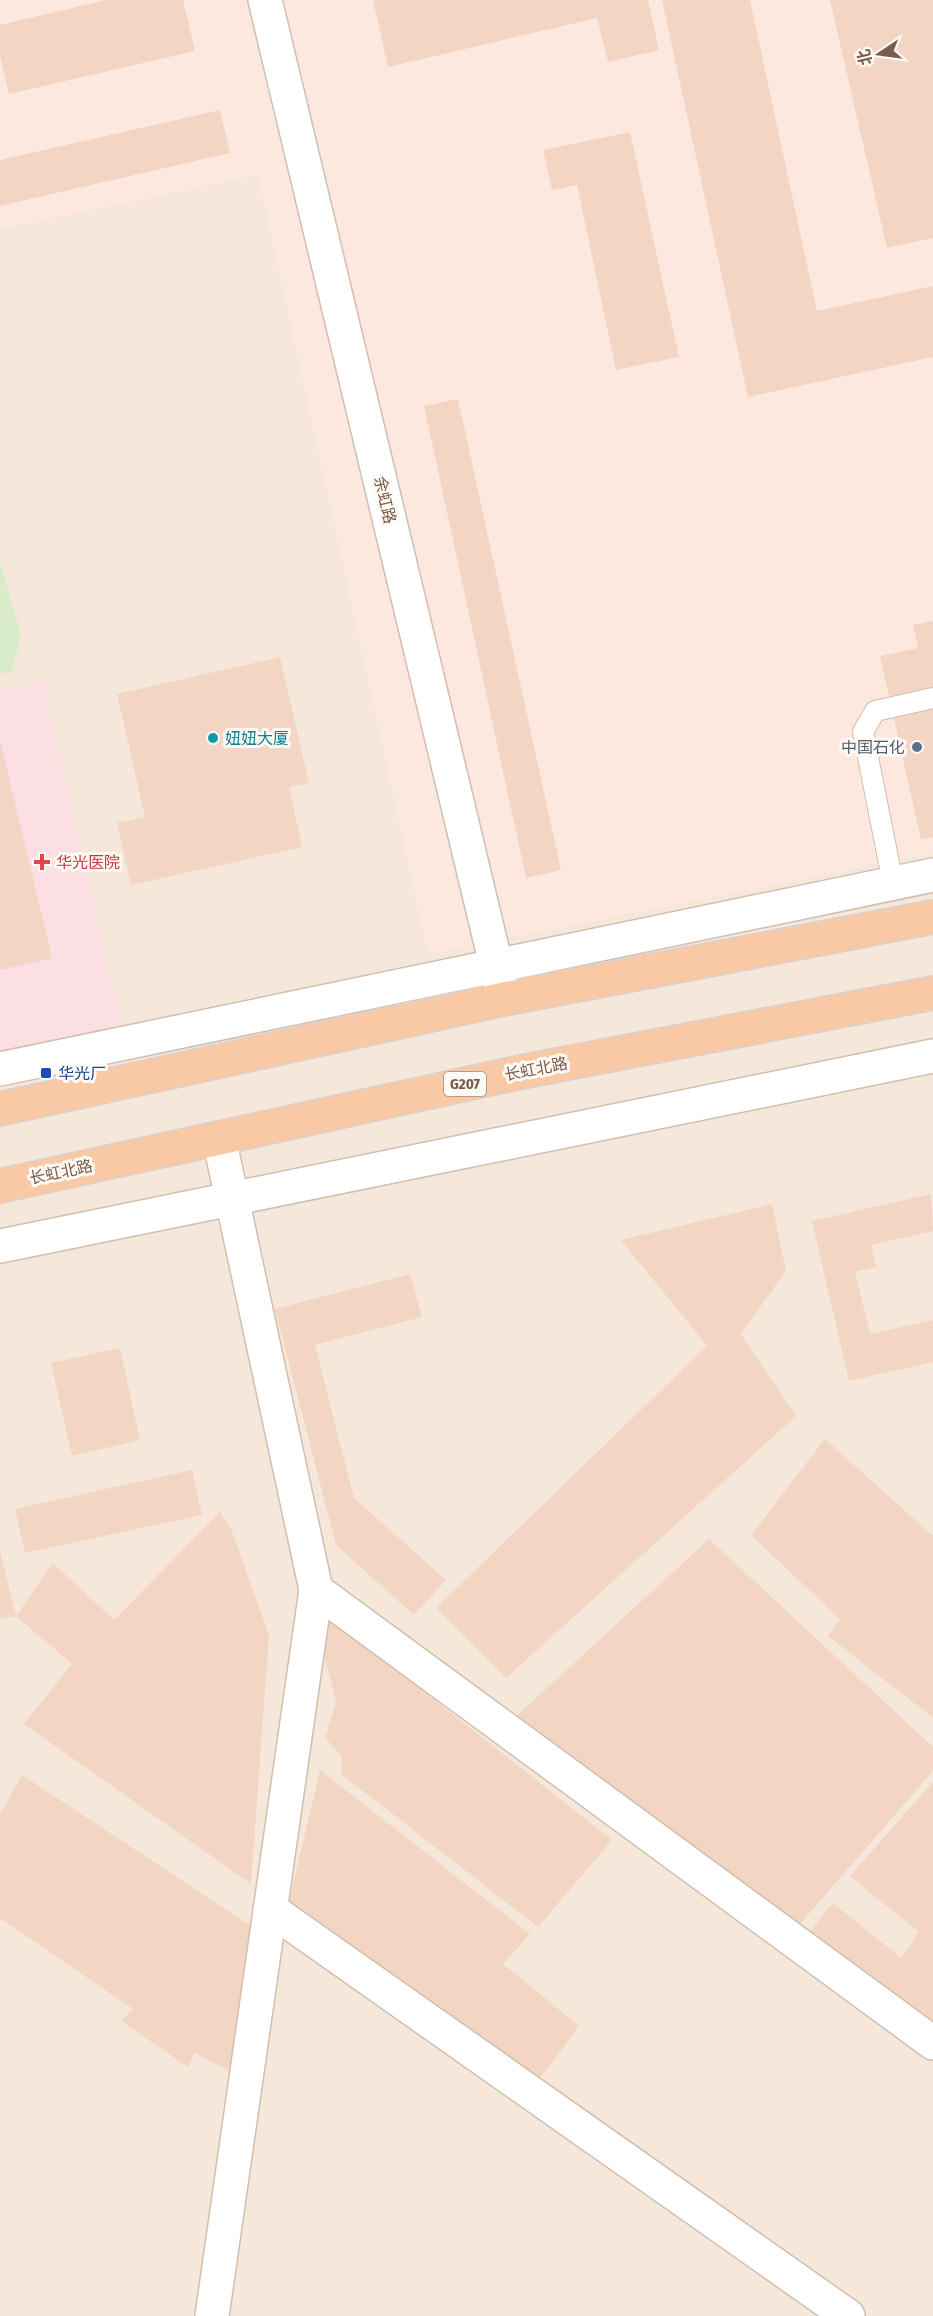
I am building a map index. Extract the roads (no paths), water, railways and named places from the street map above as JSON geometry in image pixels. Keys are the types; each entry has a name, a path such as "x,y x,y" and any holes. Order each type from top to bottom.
{"highway":[{"path":"0,1109 504,999 933,917"},
{"name":"长虹北路","path":"0,1186 521,1072 933,993"}],"street":[{"name":"余虹路","path":"266,0 504,999"},
{"path":"0,1069 933,875"},
{"path":"0,1246 933,1056"},
{"path":"216,2314 270,1908 316,1590 219,1138"},
{"path":"316,1590 933,2043"},
{"path":"270,1908 848,2316"}],"lane":[{"path":"893,884 863,732 875,711 933,698"}],"place":[{"name":"妞妞大厦","path":"213,738"},
{"name":"中国石化","path":"917,747"},
{"name":"华光医院","path":"42,862"},
{"name":"华光厂","path":"46,1073"}]}
